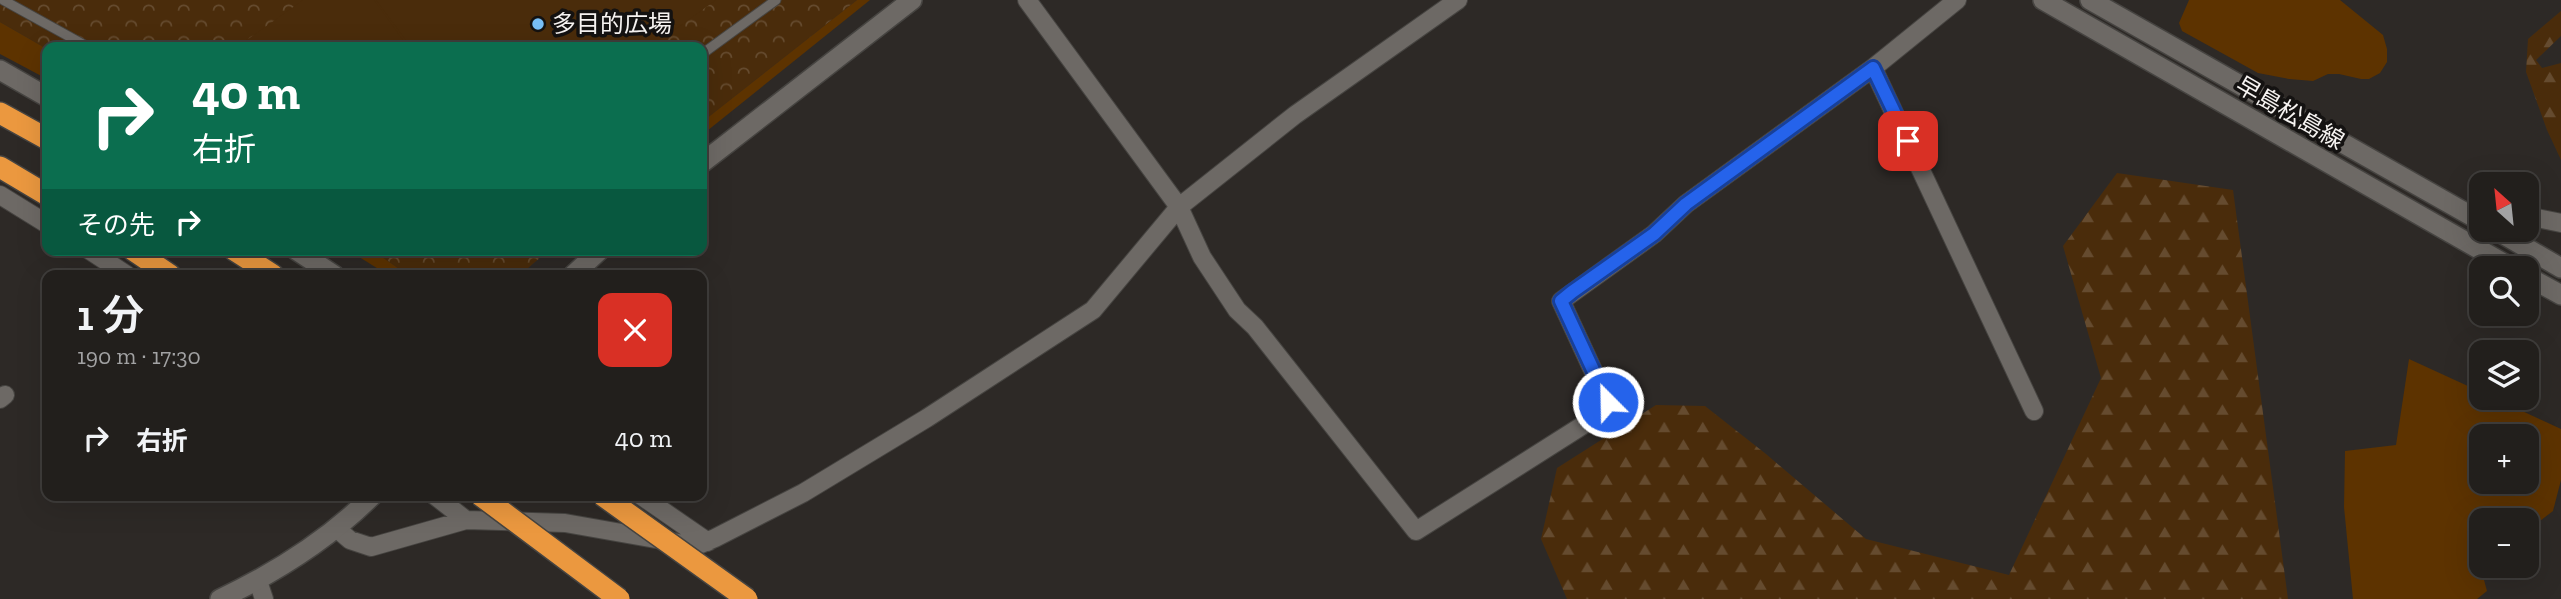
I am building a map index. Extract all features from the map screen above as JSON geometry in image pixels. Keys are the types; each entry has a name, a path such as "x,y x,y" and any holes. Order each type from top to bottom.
{"highway":[{"path":"0,113 42,136"},
{"path":"0,167 42,192"},
{"path":"142,256 163,270"},
{"path":"244,256 266,270"},
{"path":"488,501 620,599"},
{"path":"610,501 747,599"}],"main road":[{"path":"707,159 912,0"},
{"name":"早島松島線","path":"2043,0 2491,256"},
{"name":"早島松島線","path":"2090,0 2469,215"},
{"path":"0,70 42,94"},
{"name":"早島松島線","path":"2517,242 2561,268"},
{"path":"305,256 326,270"},
{"path":"578,270 594,256"},
{"path":"2539,283 2561,295"},
{"path":"220,599 261,590 366,501"}],"street":[{"path":"1027,0 1178,207 1202,257 1237,310 1255,327 1416,531 1588,422 1601,406 1608,402 1561,301 1654,234 1686,204 1873,68 1956,0"},
{"path":"336,528 350,540 371,547 386,545 466,520 565,523 684,544 708,542 814,486 927,418 1093,310 1178,207 1295,115 1458,0"},
{"path":"1873,68 2034,411"},
{"path":"0,195 42,221"},
{"path":"2539,218 2561,223"},
{"path":"98,256 119,270"},
{"path":"442,501 466,520"},
{"path":"649,501 708,542"}],"lane":[{"path":"3,0 79,42"},
{"path":"707,50 776,0"}],"green space":[{"path":"0,0 857,0 707,118 707,42 42,42 42,46 0,22"},
{"path":"303,0 374,0 404,42 244,42"},
{"name":"多目的広場","path":"376,0 716,0 658,42 407,42"},
{"path":"2561,11 2561,36 2536,60 2542,68 2561,63 2561,160 2526,72 2528,39"},
{"path":"2117,173 2233,190 2288,599 1567,599 1541,539 1557,468 1656,405 1705,406 1866,539 2009,575 2101,378 2063,246"},
{"path":"381,256 542,256 526,270 401,270"}],"shaded area":[{"path":"857,0 870,0 707,131 707,118"},
{"path":"2189,0 2340,0 2383,35 2387,62 2380,73 2369,79 2328,74 2313,81 2258,73 2182,31 2179,23"},
{"path":"0,22 42,46 42,76 0,54"},
{"path":"358,256 381,256 401,270 380,270"},
{"path":"2409,359 2469,386 2469,410 2520,410 2561,429 2561,480 2553,511 2539,522 2539,508 2469,508 2469,578 2484,578 2487,591 2477,599 2353,599 2344,507 2345,451 2396,445"}],"place":[{"name":"多目的広場","path":"538,24"}],"route":[{"path":"1608,402 1561,301 1654,234 1686,204 1873,68 1908,141"}]}
